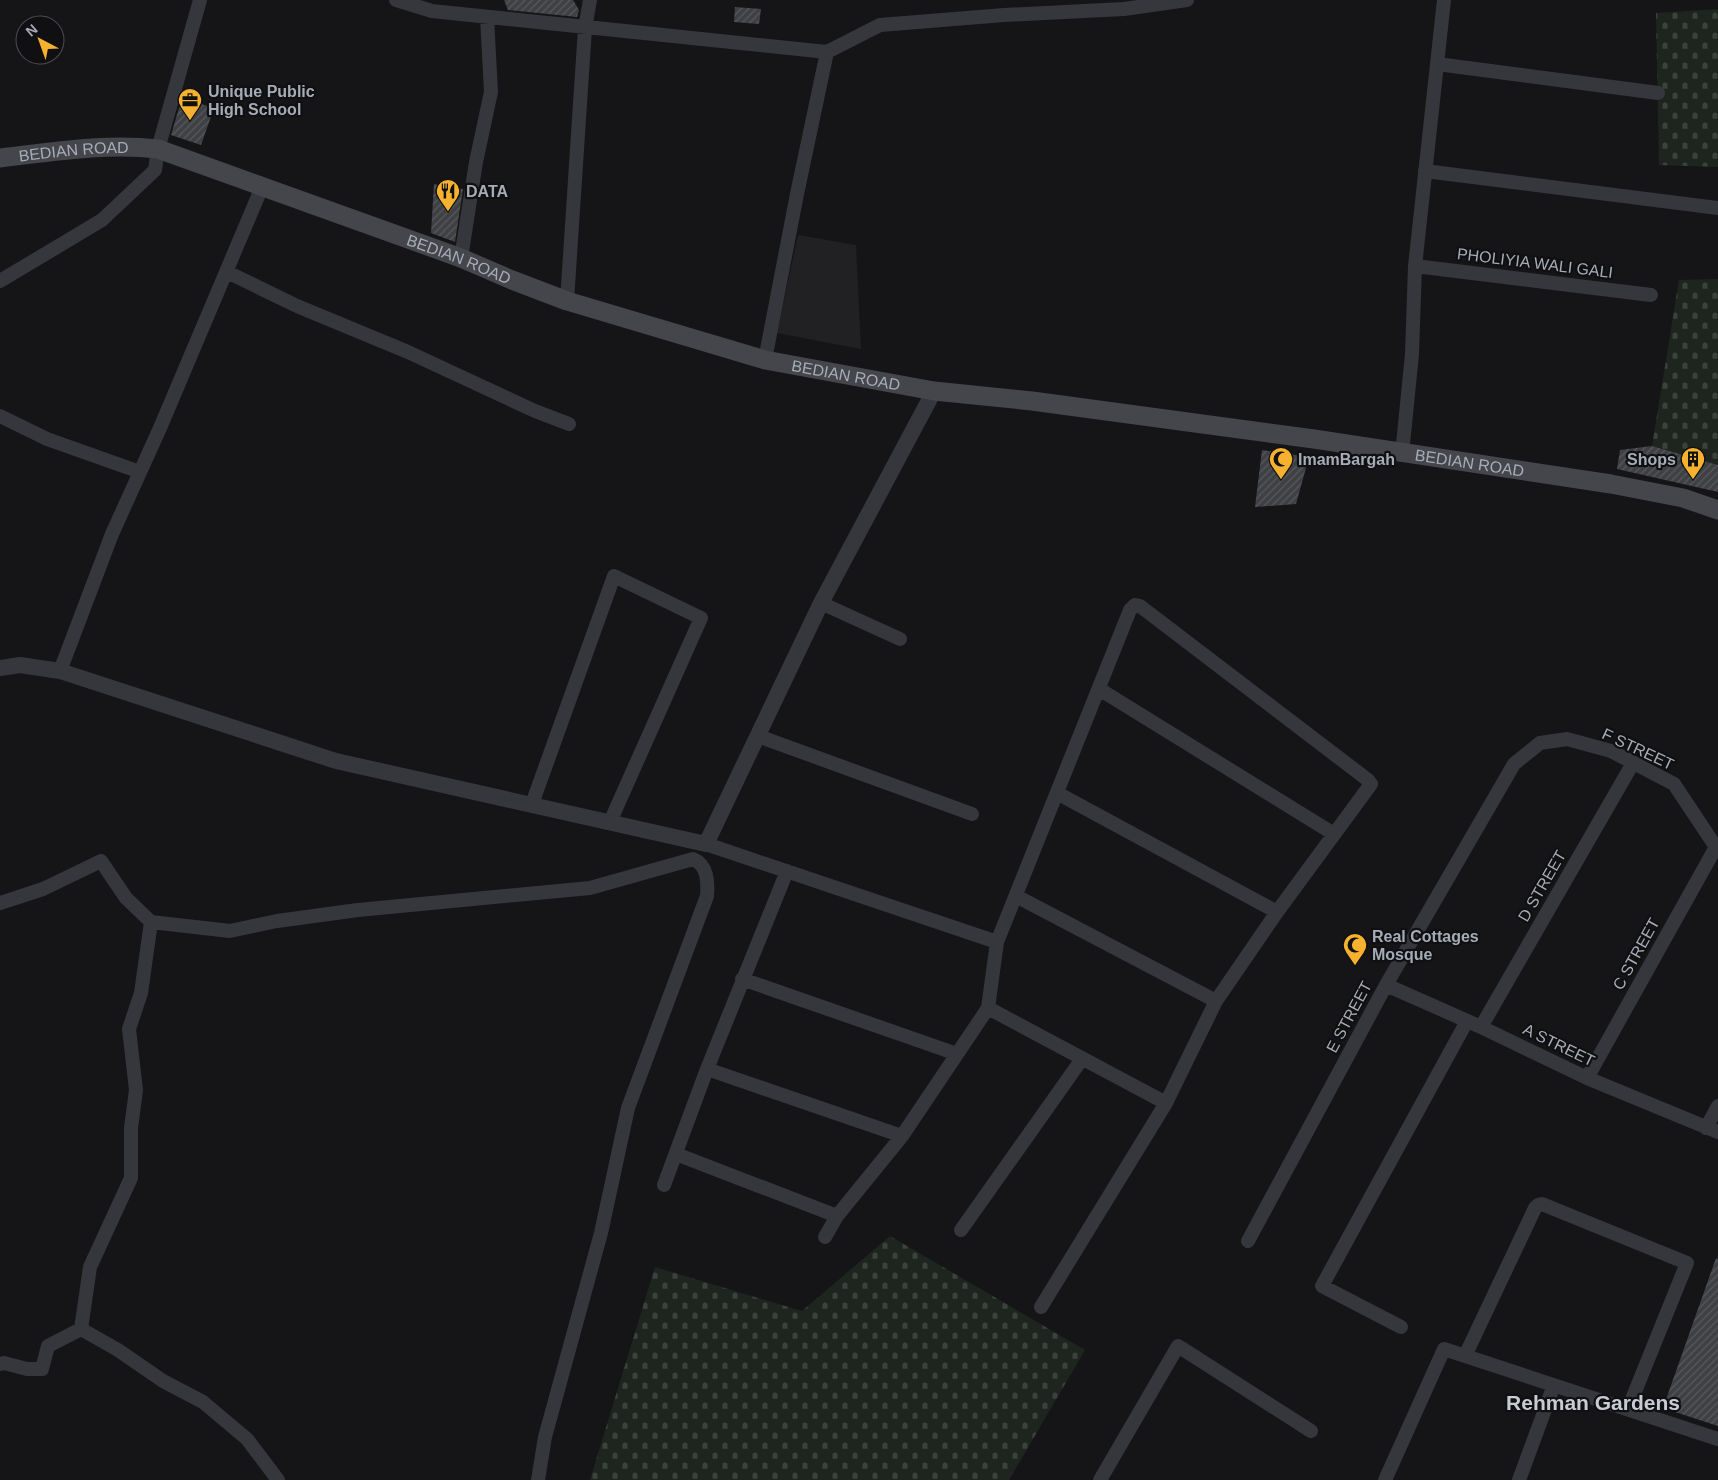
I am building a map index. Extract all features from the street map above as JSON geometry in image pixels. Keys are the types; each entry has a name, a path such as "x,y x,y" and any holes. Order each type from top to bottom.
{"main road":[{"name":"BEDIAN ROAD","path":"0,158 72,150 138,146 158,148 461,258 567,301 765,360 934,392 1032,401 1314,439 1402,454 1611,484 1683,498 1718,510"}],"street":[{"path":"0,281 102,220 154,170 158,148 200,0"},
{"path":"396,0 432,11 827,52 880,25 1187,0"},
{"path":"567,301 585,28 590,0"},
{"path":"1402,454 1412,354 1415,266 1444,0"},
{"path":"461,258 476,162 491,92 487,17"},
{"path":"765,360 827,52"},
{"path":"1437,64 1658,93"},
{"path":"1426,171 1718,208"},
{"path":"60,671 112,534 227,272 262,187"},
{"name":"PHOLIYIA WALI GALI","path":"1415,266 1650,296"},
{"path":"227,272 297,306 408,352 535,411 569,424"},
{"path":"706,844 821,603 934,392"},
{"path":"0,416 47,439 140,472"},
{"path":"532,804 614,576 700,618 610,822"},
{"path":"821,603 900,638"},
{"path":"825,1237 836,1216 902,1136 988,1008 997,942 1130,610 1135,605 1140,606 1368,780 1370,787 1277,912 1216,1001 1166,1103 1041,1307"},
{"path":"0,668 20,665 60,671 336,761 706,844 997,942"},
{"path":"1099,689 1334,834"},
{"path":"758,736 972,814"},
{"name":"F STREET","path":"1540,743 1567,739 1611,752 1674,784 1717,848"},
{"name":"E STREET","path":"1248,1241 1386,986 1514,764 1540,743"},
{"name":"D STREET","path":"1481,1027 1633,763"},
{"path":"1057,793 1277,912"},
{"name":"C STREET","path":"1587,1078 1717,848"},
{"path":"0,903 42,889 101,861 126,898 151,922 230,931 277,921 358,910 590,888 693,859 698,861 703,867 708,881 707,896 628,1108 601,1233 545,1438 538,1480"},
{"path":"664,1185 742,979 787,871"},
{"path":"1016,896 1216,1001"},
{"path":"81,1329 90,1267 131,1178 131,1128 136,1090 129,1029 141,993 151,922"},
{"path":"742,979 957,1054"},
{"name":"A STREET","path":"1386,986 1481,1027 1587,1078 1712,1130"},
{"path":"988,1008 1166,1103"},
{"path":"1401,1327 1322,1286 1467,1021"},
{"path":"961,1230 1082,1059"},
{"path":"707,1069 902,1136"},
{"path":"1712,1130 1718,1106"},
{"path":"676,1154 836,1216"},
{"path":"1465,1356 1535,1208 1542,1204 1687,1263 1628,1409"},
{"path":"0,1364 4,1363 27,1369 42,1369 48,1346 81,1329"},
{"path":"81,1329 118,1350 163,1381 203,1402 247,1439 278,1480"},
{"path":"1100,1480 1178,1346 1311,1431"},
{"path":"1385,1480 1444,1349 1718,1439"},
{"path":"1520,1480 1554,1385"}],"shaded area":[{"path":"798,235 856,245 861,349 777,333"}],"green space":[{"path":"1718,9 1718,167 1659,165 1656,13"},
{"path":"1718,279 1718,465 1652,446 1679,280"},
{"path":"890,1236 1085,1350 1009,1480 590,1480 655,1267 802,1311"}],"building":[{"path":"504,0 573,0 579,10 577,17 508,10"},
{"path":"735,7 761,9 759,24 734,22"},
{"name":"Unique Public High School","path":"182,98 214,108 201,145 171,135"},
{"name":"DATA","path":"434,184 463,189 455,242 431,233"},
{"name":"Shops","path":"1652,446 1718,465 1718,492 1617,469 1620,450"},
{"name":"ImamBargah","path":"1262,450 1309,457 1296,504 1255,507"},
{"path":"1716,1258 1718,1259 1718,1426 1663,1408"}],"place":[{"name":"Unique Public High School","path":"190,121"},
{"name":"DATA","path":"448,212"},
{"name":"ImamBargah","path":"1281,480"},
{"name":"Shops","path":"1693,480"},
{"name":"Real Cottages Mosque","path":"1355,966"}],"district":[{"name":"Rehman Gardens","path":"1593,1402"}]}
